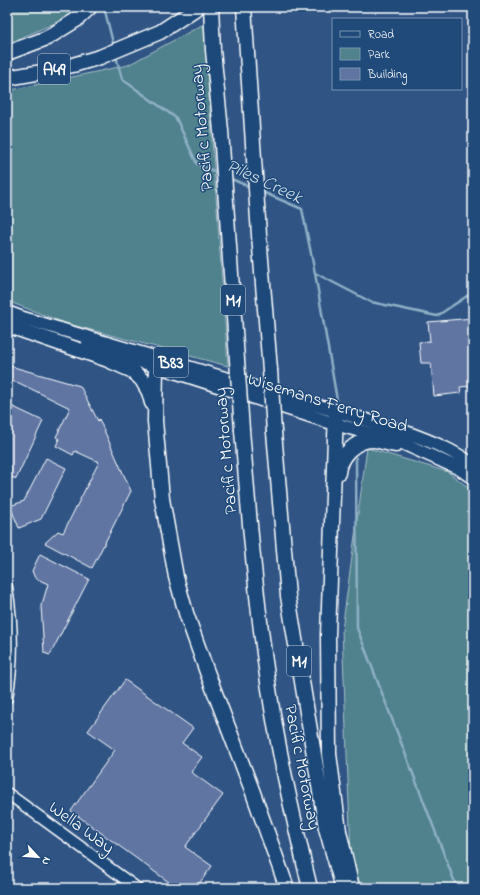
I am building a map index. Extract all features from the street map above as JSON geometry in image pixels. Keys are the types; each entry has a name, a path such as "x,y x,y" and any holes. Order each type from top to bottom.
{"highway":[{"name":"A49","path":"7,53 47,38 76,20 90,7"},
{"name":"A49","path":"7,78 73,65 100,57 160,32 198,7"},
{"name":"Pacific Motorway","path":"211,7 242,430 257,601 269,689 286,783 310,888"},
{"name":"Pacific Motorway","path":"244,7 259,235 288,596 326,828 343,888"},
{"path":"7,323 12,327 108,360 133,372 142,380 149,392 152,403 153,419 155,421"},
{"path":"157,362 155,421 162,499 176,577 186,613 207,672 252,790 287,888"},
{"path":"336,417 328,634 329,754 339,831 352,888"},
{"path":"333,498 336,496 338,466 348,451 356,445 368,441 374,440 396,445 400,442"}],"main road":[{"name":"Wisemans Ferry Road","path":"7,312 157,362 336,417 400,442 460,469 473,478"},
{"name":"Wisemans Ferry Road","path":"7,323 157,362"},
{"name":"Wisemans Ferry Road","path":"336,417 403,430 464,458 473,465"}],"street":[{"path":"7,587 12,642 11,668 7,698"},
{"name":"Wella Way","path":"7,793 137,888"}],"green space":[{"path":"7,7 80,7 71,16 7,44"},
{"path":"204,24 228,366 65,323 7,301 7,91 128,65"},
{"path":"367,448 448,472 473,491 473,888 361,888 351,854 342,630"}],"building":[{"path":"473,318 473,381 471,381 471,386 460,387 461,393 434,396 431,363 421,363 419,342 430,341 428,322"},
{"path":"10,366 80,386 98,421 99,419 131,491 92,568 45,543 58,531 63,533 99,462 75,451 73,455 56,446 59,439 56,437 70,408 19,383 7,380"},
{"path":"7,404 43,421 16,479 7,475"},
{"path":"46,458 66,468 41,519 19,528 10,506 24,501"},
{"path":"40,554 89,579 50,655 44,653 41,605 48,584 35,578 32,571"},
{"path":"125,680 193,728 182,743 202,757 191,772 223,795 185,847 212,866 196,888 177,888 71,811 115,750 88,731"}],"waterway":[{"name":"Piles Creek","path":"104,7 114,47"},
{"name":"Piles Creek","path":"116,56 122,79 176,118 197,164 219,173"},
{"name":"Piles Creek","path":"229,178 250,187"},
{"name":"Piles Creek","path":"260,191 302,209 315,273 371,302 437,316 473,292"},
{"path":"315,273 337,400"},
{"path":"356,458 357,628 457,888"}]}
